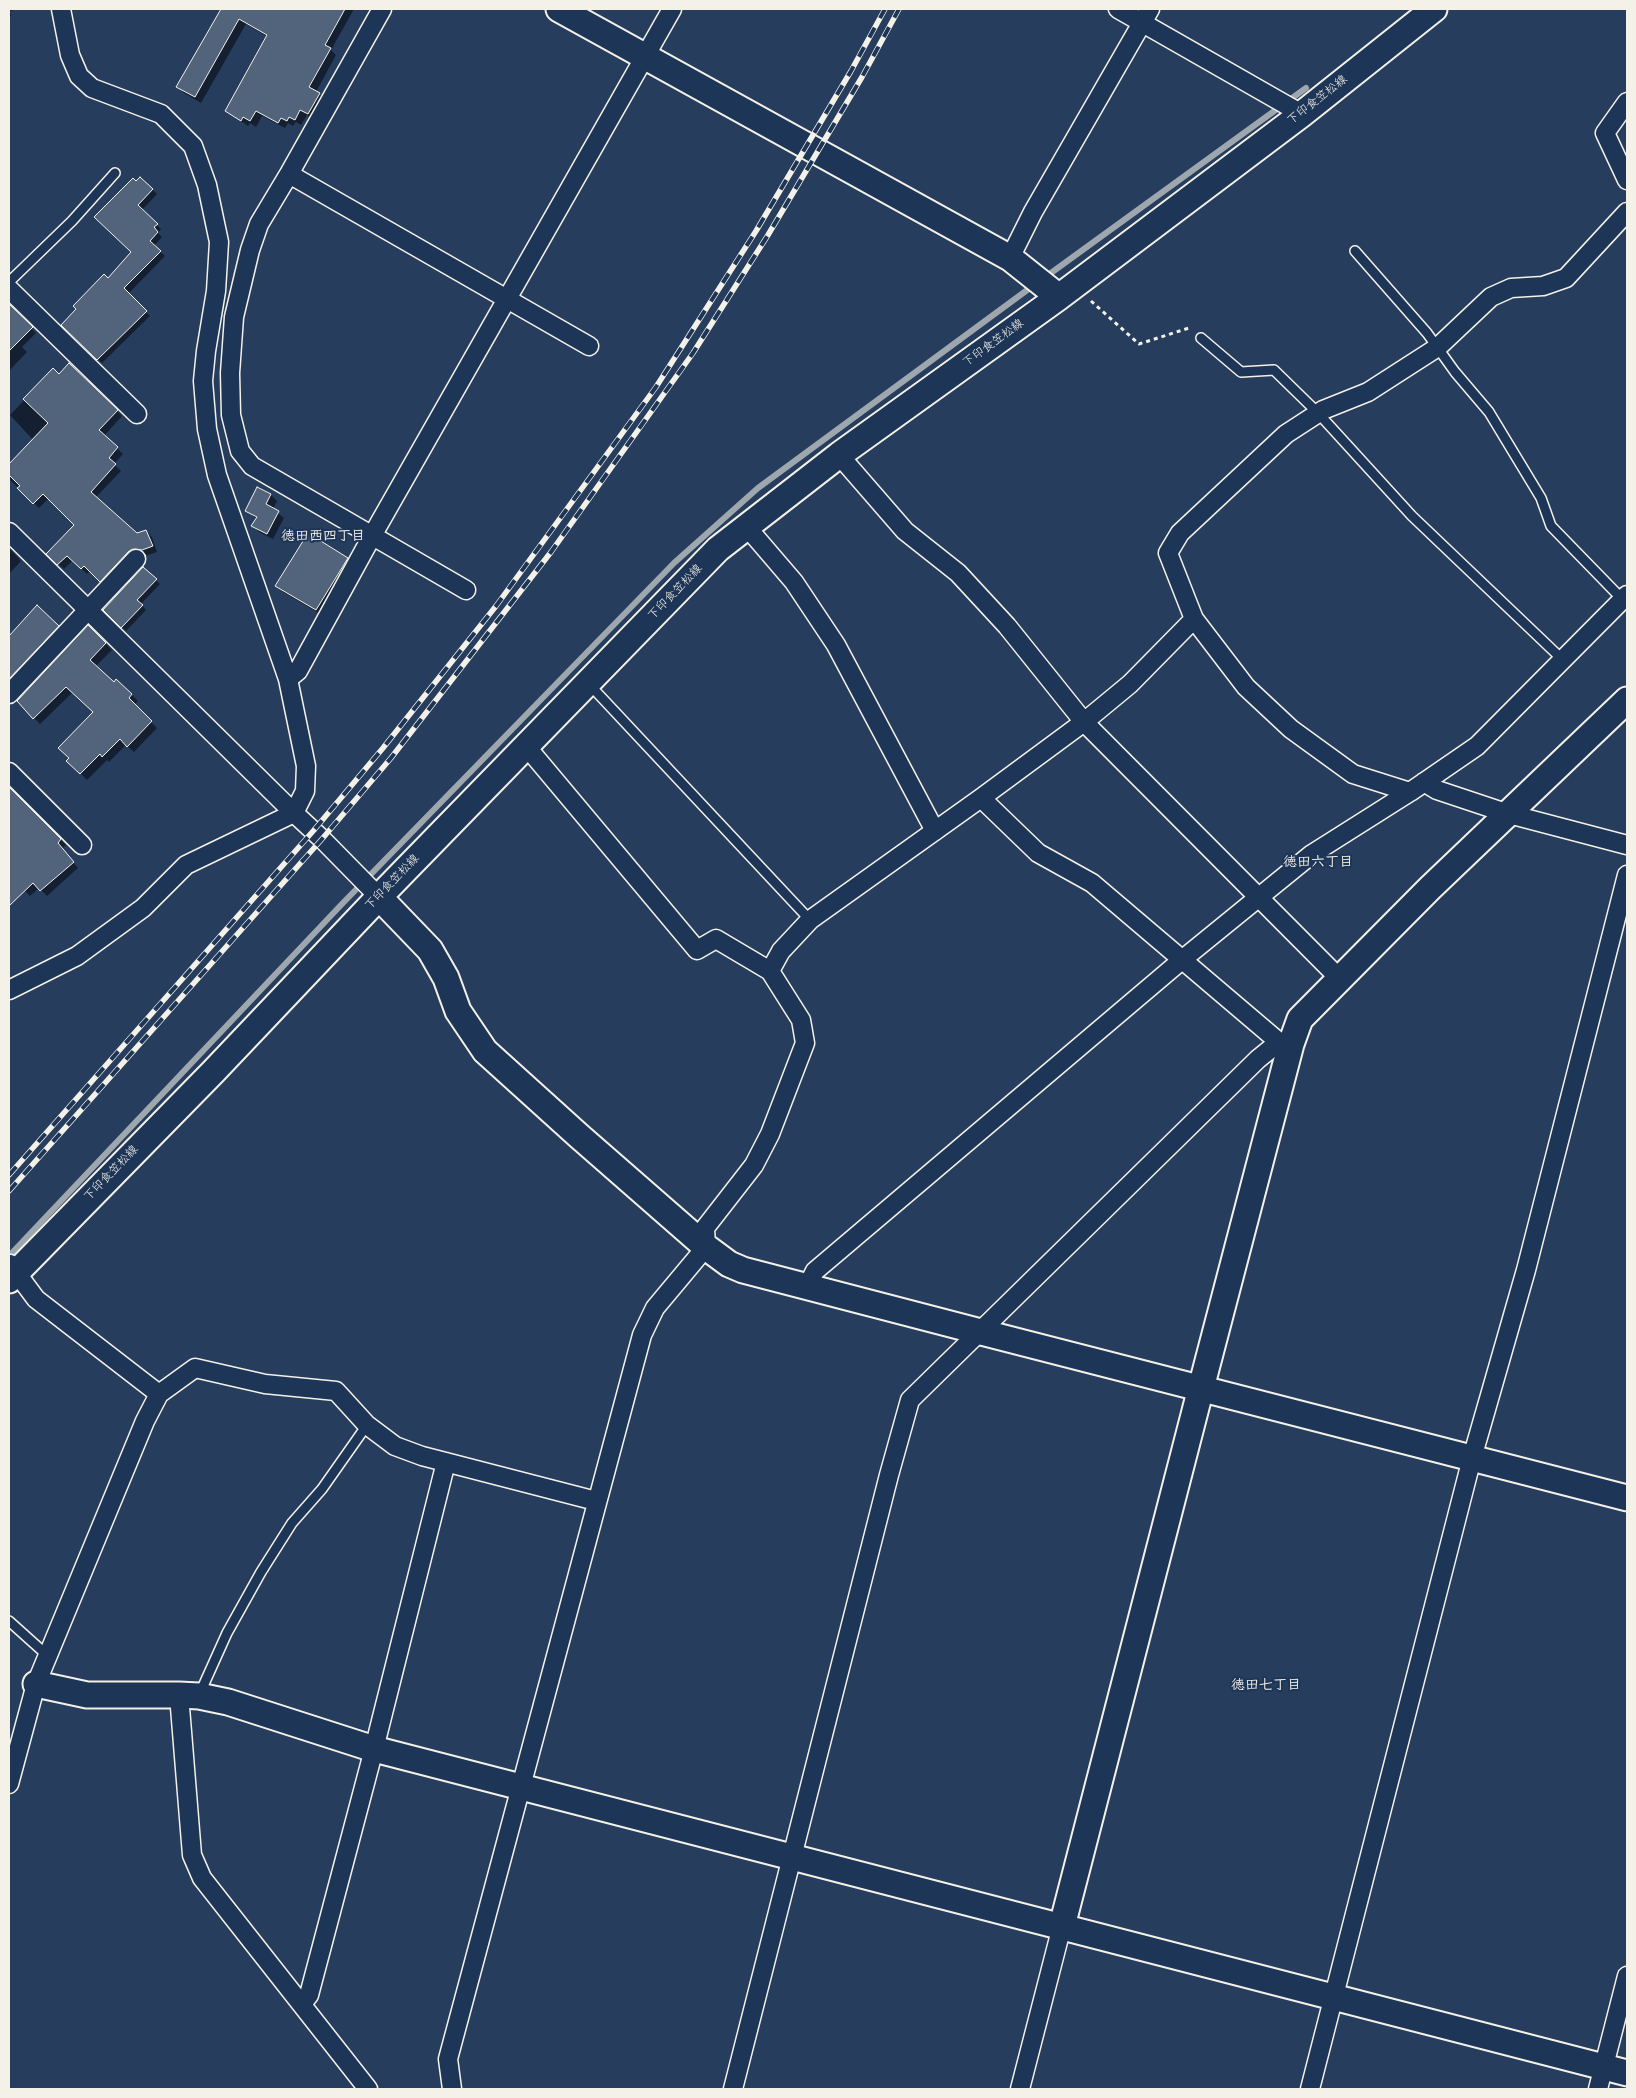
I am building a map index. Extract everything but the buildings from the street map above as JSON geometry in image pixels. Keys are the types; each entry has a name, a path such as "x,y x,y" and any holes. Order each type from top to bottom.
{"street":[{"path":"10,995 77,956 144,908 186,865 294,813 305,791 306,766 288,679 217,475 207,429 203,381 216,291 219,242 207,185 193,146 161,114 92,88 79,76 70,55 61,9"},
{"path":"382,9 290,174 259,224 250,250 234,317 230,373 230,414 240,451 252,466 466,590"},
{"path":"559,9 1015,262 1062,292"},
{"path":"288,679 298,671 372,536 672,9"},
{"path":"1118,9 1146,16 1298,112"},
{"name":"下印食笠松線","path":"11,1270 213,1072 376,894 526,746 718,549 839,455 1062,292 1434,9"},
{"path":"1015,262 1033,212 1146,16"},
{"path":"1627,102 1605,133 1627,180"},
{"path":"290,174 589,346"},
{"path":"1410,792 1353,774 1291,729 1246,687 1194,619 1168,553 1180,533 1286,434 1318,413 1368,392 1438,347 1490,297 1510,288 1542,286 1566,278 1627,212"},
{"path":"9,290 137,414"},
{"path":"839,455 905,531 958,573 1007,626 1084,722 1340,979"},
{"path":"746,526 794,582 836,645 935,831"},
{"path":"9,532 351,867 430,950 446,978 458,1011 485,1051 706,1248 729,1264 743,1270 807,1287 1627,1498"},
{"path":"9,694 136,559"},
{"path":"807,1287 815,1271 1258,897 1312,854 1410,792 1477,746 1626,600"},
{"path":"770,971 781,951 810,920 982,798 1084,722 1130,684 1194,619"},
{"path":"1020,2089 1201,1388 1285,1043 1300,1018 1430,888 1627,700"},
{"path":"452,2089 448,2059 522,1787 596,1500 642,1335 655,1308 706,1248 705,1228 754,1165 770,1134 805,1042 801,1020 770,971 716,939 697,950 526,746"},
{"path":"9,772 82,845"},
{"path":"1424,782 1437,790 1509,814 1627,846"},
{"path":"982,798 1038,853 1092,883 1285,1043"},
{"path":"1310,2089 1472,1458 1526,1270 1627,876"},
{"path":"733,2089 889,1475 910,1400 1258,1059 1285,1043"},
{"path":"11,1270 36,1299 159,1394"},
{"path":"9,1784 36,1684 145,1421 159,1394 195,1368 264,1384 336,1391 367,1425 396,1446 422,1456 596,1500"},
{"path":"302,2004 309,1996 374,1749 446,1462"},
{"path":"36,1684 87,1695 189,1695 228,1702 374,1749 1062,1926 1333,1998 1601,2078 1627,2073"},
{"path":"189,1695 192,1855 202,1878 368,2089"},
{"path":"1601,2078 1627,1976"}],"lane":[{"path":"9,282 72,221 115,173"},
{"path":"1356,251 1438,347 1455,372 1489,412 1541,498 1551,526 1626,600"},
{"path":"1201,338 1241,372 1274,370 1318,413 1412,516 1563,660"},
{"path":"588,683 810,920"},
{"path":"189,1695 292,1523 322,1489 367,1425"},
{"path":"9,1621 48,1656"}],"path":[{"path":"1062,292 1139,344 1189,328 1201,338"}],"waterway":[{"path":"1044,278 1306,88"},
{"path":"9,1256 341,905 674,563 758,488 1034,285"}],"railway":[{"path":"9,1175 314,830 383,748 496,606 656,387 756,231 851,71 885,9"},
{"path":"9,1191 322,839 391,758 551,552 693,353 768,235 862,77 899,9"}],"district":[{"name":"徳田西四丁目","path":"323,538"},
{"name":"徳田六丁目","path":"1318,864"},
{"name":"徳田七丁目","path":"1266,1687"}]}
